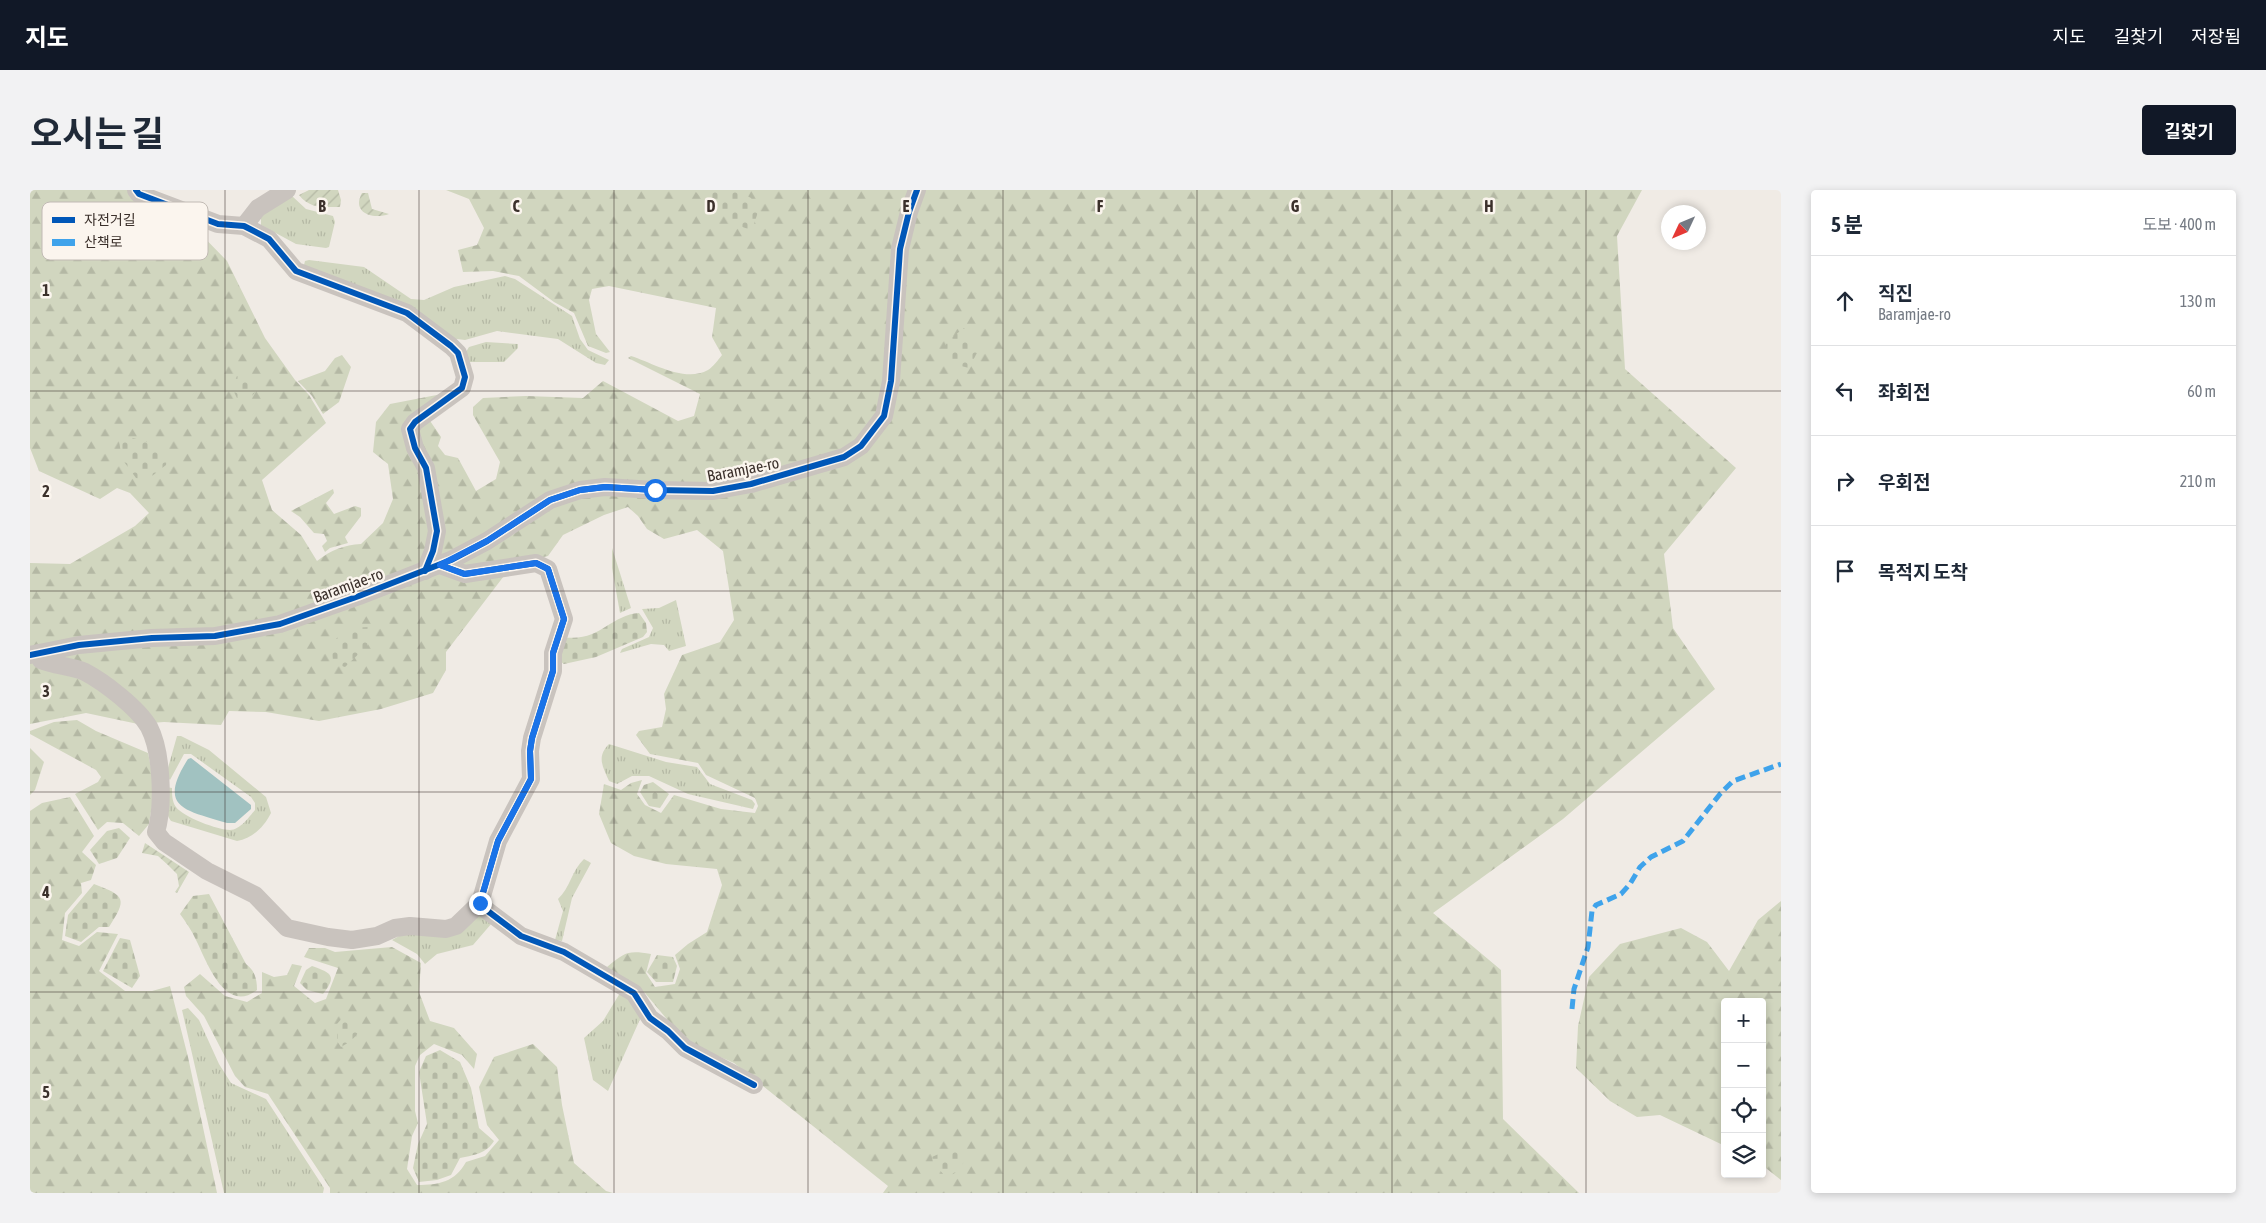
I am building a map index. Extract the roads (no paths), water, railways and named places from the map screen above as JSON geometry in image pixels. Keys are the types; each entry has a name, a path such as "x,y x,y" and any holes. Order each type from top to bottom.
{"street":[{"path":"136,190 139,194 160,202"},
{"path":"244,226 258,208 287,190"},
{"name":"Baramjae-ro","path":"34,654 79,646 152,638 215,636 280,624 432,568 487,541 550,500 580,490 605,487 713,491 751,484 844,457 861,446 884,416 891,381 900,249 909,212 917,190"},
{"path":"34,654 41,660 83,671 102,681 136,712 148,726 153,738 162,790 160,821 156,832 164,842 207,871 255,895 287,928 352,940 377,936 395,928 410,926 446,929 456,926 480,903 498,841 531,779 530,751 532,738 553,671 553,653 564,619 548,569 536,563 464,574 432,568 437,531 426,468 415,448 410,429 415,422 462,388 465,377 458,353 407,312 296,271 269,239 244,226 218,224 208,220"},
{"path":"480,903 485,909 522,936 564,952 634,993 650,1018 668,1031 685,1048 754,1085"}],"water":[{"path":"191,758 251,805 251,809 235,823 227,823 200,815 180,805 176,798 175,788 188,759"}]}
